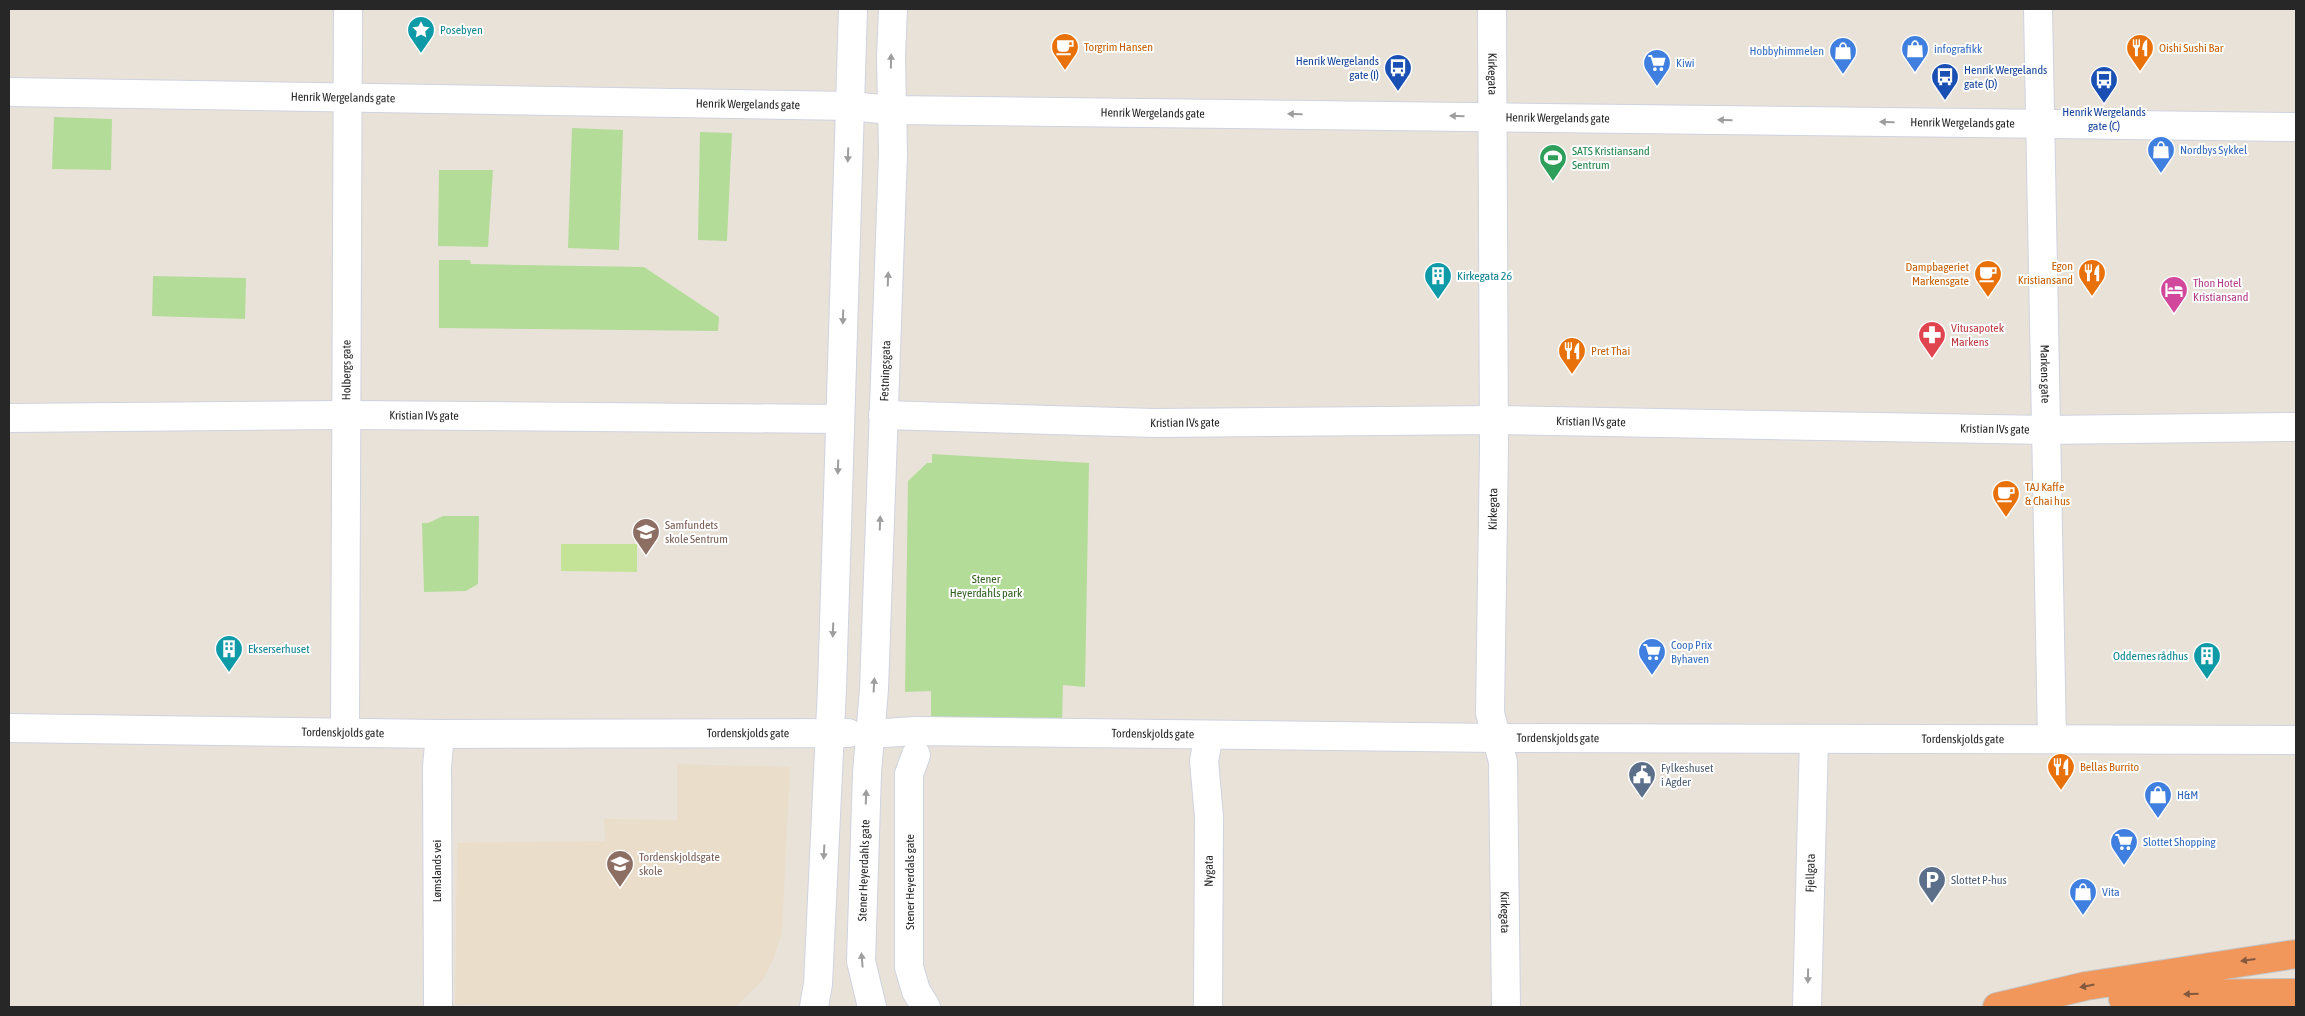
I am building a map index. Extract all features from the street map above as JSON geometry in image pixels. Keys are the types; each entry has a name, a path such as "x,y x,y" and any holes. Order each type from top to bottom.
{"highway":[{"path":"1997,1007 2086,986 2296,954"},
{"path":"2075,1007 2159,994 2294,992"},
{"path":"2221,1007 2294,992"}],"street":[{"name":"Holbergs gate","path":"345,732 348,414 348,9"},
{"path":"814,1007 818,984 830,733 853,9"},
{"name":"Festningsgata","path":"869,734 874,689 893,154 891,110 893,9"},
{"name":"Kirkegata","path":"1492,9 1494,420 1490,712 1503,762 1506,1007"},
{"name":"Markens gate","path":"2038,9 2052,739"},
{"name":"Henrik Wergelands gate","path":"9,92 850,106 891,110 2296,126"},
{"name":"Kristian IVs gate","path":"9,418 348,414 839,418"},
{"name":"Kristian IVs gate","path":"883,415 1154,423 1494,420 2045,430 2296,427"},
{"name":"Tordenskjolds gate","path":"9,728 440,734 869,734 915,731 1497,738 2296,740"},
{"name":"Lømslands vei","path":"438,1007 437,767 440,734"},
{"name":"Stener Heyerdahls gate","path":"869,734 861,961 872,1007"},
{"name":"Nygata","path":"1208,735 1204,761 1209,817 1208,1007"},
{"name":"Fjellgata","path":"1807,1007 1814,739"},
{"name":"Stener Heyerdals gate","path":"916,755 910,774 909,967 916,991 926,1007"}],"shaded area":[{"name":"Tordenskjoldsgate skole","path":"677,764 790,767 782,932 774,958 763,980 735,1007 455,1005 457,843 605,841 604,819 677,820"}],"green space":[{"path":"54,117 112,119 111,170 52,169"},
{"path":"572,128 623,130 619,250 568,248"},
{"path":"700,132 732,133 727,241 698,240"},
{"path":"439,170 493,170 488,247 438,246"},
{"path":"439,260 470,260 471,264 644,267 719,317 718,331 439,328"},
{"path":"153,276 246,278 245,319 152,316"},
{"name":"Stener Heyerdahls park","path":"932,454 1089,463 1085,687 1063,685 1062,722 931,720 931,691 905,692 908,481 927,463 932,463"},
{"path":"443,516 479,516 478,584 466,591 424,592 422,523 428,523"},
{"path":"561,544 637,544 637,572 561,571"}],"place":[{"name":"Posebyen","path":"421,54"},
{"name":"Torgrim Hansen","path":"1065,71"},
{"name":"Oishi Sushi Bar","path":"2140,72"},
{"name":"infografikk","path":"1915,73"},
{"name":"Hobbyhimmelen","path":"1843,75"},
{"name":"Kiwi","path":"1657,87"},
{"name":"Henrik Wergelands gate (I)","path":"1398,92"},
{"name":"Henrik Wergelands gate (D)","path":"1945,101"},
{"name":"Henrik Wergelands gate (C)","path":"2104,104"},
{"name":"Nordbys Sykkel","path":"2161,174"},
{"name":"SATS Kristiansand Sentrum","path":"1553,182"},
{"name":"Egon Kristiansand","path":"2092,297"},
{"name":"Dampbageriet Markensgate","path":"1988,298"},
{"name":"Kirkegata 26","path":"1438,300"},
{"name":"Thon Hotel Kristiansand","path":"2174,314"},
{"name":"Vitusapotek Markens","path":"1932,359"},
{"name":"Pret Thai","path":"1572,375"},
{"name":"TAJ Kaffe & Chai hus","path":"2006,518"},
{"name":"Samfundets skole Sentrum","path":"646,556"},
{"name":"Ekserserhuset","path":"229,673"},
{"name":"Coop Prix Byhaven","path":"1652,676"},
{"name":"Oddernes rådhus","path":"2207,680"},
{"name":"Bellas Burrito","path":"2061,791"},
{"name":"Fylkeshuset i Agder","path":"1642,799"},
{"name":"H&M","path":"2158,819"},
{"name":"Slottet Shopping","path":"2124,866"},
{"name":"Tordenskjoldsgate skole","path":"620,888"},
{"name":"Slottet P-hus","path":"1932,904"},
{"name":"Vita","path":"2083,916"}]}
